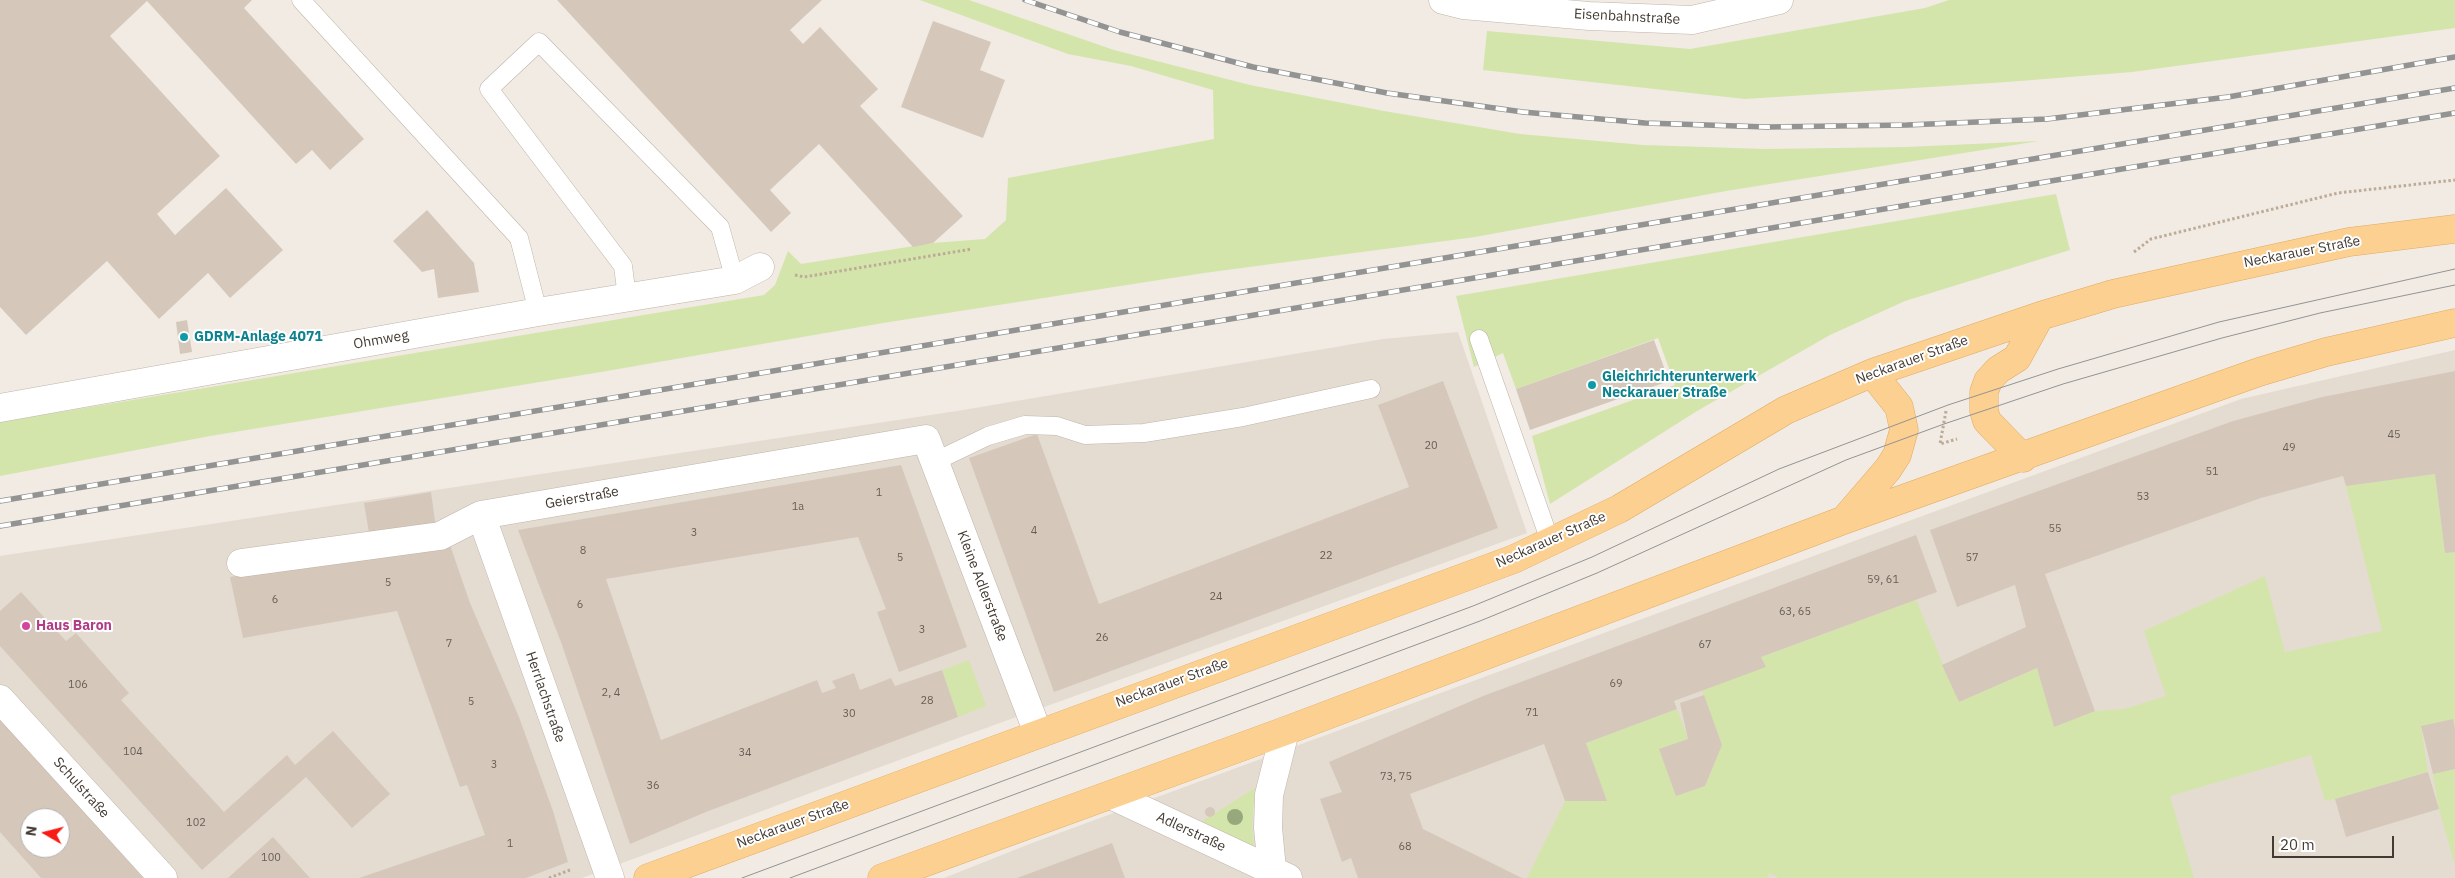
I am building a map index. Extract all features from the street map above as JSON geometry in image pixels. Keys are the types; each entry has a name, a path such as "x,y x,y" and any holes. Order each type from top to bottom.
{"main road":[{"name":"Neckarauer Straße","path":"648,878 1514,559 1619,509 1727,443 1786,410 1872,373 2040,316 2122,292 2294,252 2349,242 2455,229"},
{"path":"2022,458 1987,421 1984,410 1984,392 1988,381 1998,370 2016,358 2040,316"},
{"path":"882,878 1285,731 1844,520 2259,372 2380,338 2455,323"},
{"path":"1844,520 1888,469 1897,455 1904,430 1899,407 1872,373"}],"street":[{"name":"Eisenbahnstraße","path":"1443,0 1463,5 1589,16 1692,20 1779,0"},
{"name":"Ohmweg","path":"0,408 538,312 735,280 760,266"},
{"name":"Geierstraße","path":"241,563 440,536 481,515 931,450"},
{"name":"Kleine Adlerstraße","path":"931,450 1038,733"},
{"name":"Herrlachstraße","path":"481,515 601,858 610,878"},
{"name":"Schulstraße","path":"0,699 163,878"},
{"name":"Adlerstraße","path":"1280,874 1268,828 1269,795 1285,731"},
{"name":"Adlerstraße","path":"1111,795 1280,874"}],"lane":[{"path":"300,0 519,238 538,312"},
{"path":"627,297 622,266 490,89 540,42 720,227 735,280"},
{"path":"1478,339 1550,541"},
{"path":"931,450 1025,425 1057,426 1085,435 1144,433 1243,417 1371,389"}],"path":[{"path":"760,266 804,277 972,249"}],"shaded area":[{"path":"1458,332 1527,533 961,737 582,878 0,878 0,556 957,411 1383,339"},
{"path":"2455,350 2455,878 944,878 1032,843 2241,399"}],"green space":[{"path":"920,0 969,0 1114,50 1250,85 1384,111 1520,134 1643,145 1765,149 1907,147 2039,141 1726,191 1475,237 1204,273 883,323 601,372 210,436 0,476 0,422 764,295 775,285 788,251 801,264 933,243 985,239 1006,220 1008,178 1214,139 1213,90 1131,66 1068,54"},
{"path":"1949,0 2455,0 2455,28 2132,72 1745,99 1483,70 1487,31 1690,49 1925,8"},
{"path":"2056,194 2070,250 1905,301 1830,335 1697,411 1550,504 1532,436 1675,385 1658,338 1516,389 1503,353 1474,367 1456,296"},
{"path":"2435,474 2445,553 2455,552 2455,729 2452,719 2421,726 2428,772 2335,799 2325,801 2311,755 2170,796 2194,878 1779,878 1770,873 1767,878 1527,878 1565,801 1607,801 1586,743 1677,709 1688,739 1660,750 1676,796 1705,786 1722,745 1702,690 1765,666 1761,657 1916,600 1959,702 2037,668 2054,726 2095,711 2124,709 2166,696 2144,631 2265,576 2285,652 2382,631 2346,486"},
{"path":"969,660 986,706 958,717 942,670"},
{"path":"2455,769 2455,866 2439,809 2433,774"},
{"path":"1255,788 1252,825 1254,849 1201,822"}],"building":[{"path":"0,0 252,0 244,8 364,139 330,170 312,150 296,164 147,1 110,36 220,156 157,214 175,235 226,188 283,250 230,298 208,273 159,319 107,261 26,335 0,307"},
{"path":"557,0 822,0 790,30 803,44 820,27 878,89 860,106 963,216 933,243 913,247 819,144 770,190 791,213 771,232"},
{"path":"933,21 991,42 980,70 1005,80 983,138 901,107"},
{"path":"427,210 474,263 479,292 438,298 434,269 422,272 393,241"},
{"name":"GDRM-Anlage 4071","path":"187,320 192,352 180,354 176,322"},
{"name":"Gleichrichterunterwerk Neckarauer Straße","path":"1654,340 1669,381 1530,430 1516,389"},
{"path":"2455,371 2455,552 2445,553 2435,474 2346,486 2343,476 2261,498 2045,574 2095,711 2054,727 2037,668 1959,702 1942,665 2026,627 2015,585 1957,607 1930,530 2233,421 2322,397"},
{"path":"1443,381 1498,528 1054,692 969,458 1037,434 1099,604 1409,487 1378,405"},
{"path":"901,465 967,647 899,672 877,612 886,609 858,537 606,579 661,740 817,680 822,693 836,688 832,681 854,673 860,690 891,678 895,686 942,670 958,717 706,812 630,844 562,645 518,530"},
{"path":"431,492 436,528 370,539 364,503"},
{"path":"1916,535 1937,592 1761,657 1766,667 1674,701 1677,709 1586,743 1607,801 1565,801 1544,744 1410,794 1423,829 1522,878 1358,878 1351,858 1342,862 1320,799 1342,792 1329,762 1483,696"},
{"path":"449,542 470,603 519,717 553,811 568,862 526,878 359,878 485,835 467,785 460,787 397,611 243,638 230,577 308,562"},
{"path":"21,592 66,641 76,633 129,693 121,700 224,812 287,755 295,765 333,731 390,794 352,828 306,777 202,870 0,646 0,611"},
{"path":"1704,695 1722,745 1705,786 1676,796 1659,749 1688,739 1680,703"},
{"path":"0,719 143,878 41,878 23,858 70,858 70,808 20,808 20,854 0,832"},
{"path":"2453,719 2455,729 2455,769 2433,774 2421,726"},
{"path":"2428,772 2439,809 2346,837 2335,799"},
{"path":"1208,807 1212,807 1215,812 1214,816 1208,817 1205,814 1205,810"},
{"path":"273,837 310,878 228,878"},
{"path":"1112,843 1125,878 1017,878"}],"tram line":[{"path":"742,878 1473,606 1592,557 1779,469 1948,405 2058,369 2219,322 2455,269"},
{"path":"790,878 1480,621 1597,573 1846,460 1944,424 2063,384 2222,338 2320,313 2455,285"}],"railway":[{"path":"1025,0 1120,32 1253,67 1387,93 1523,112 1645,123 1767,127 1907,125 2047,119 2228,97 2455,57"},
{"path":"0,501 2455,88"},
{"path":"0,526 2455,113"}],"place":[{"name":"GDRM-Anlage 4071","path":"184,337"},
{"name":"Gleichrichterunterwerk Neckarauer Straße","path":"1592,385"},
{"name":"Haus Baron","path":"26,626"}]}
